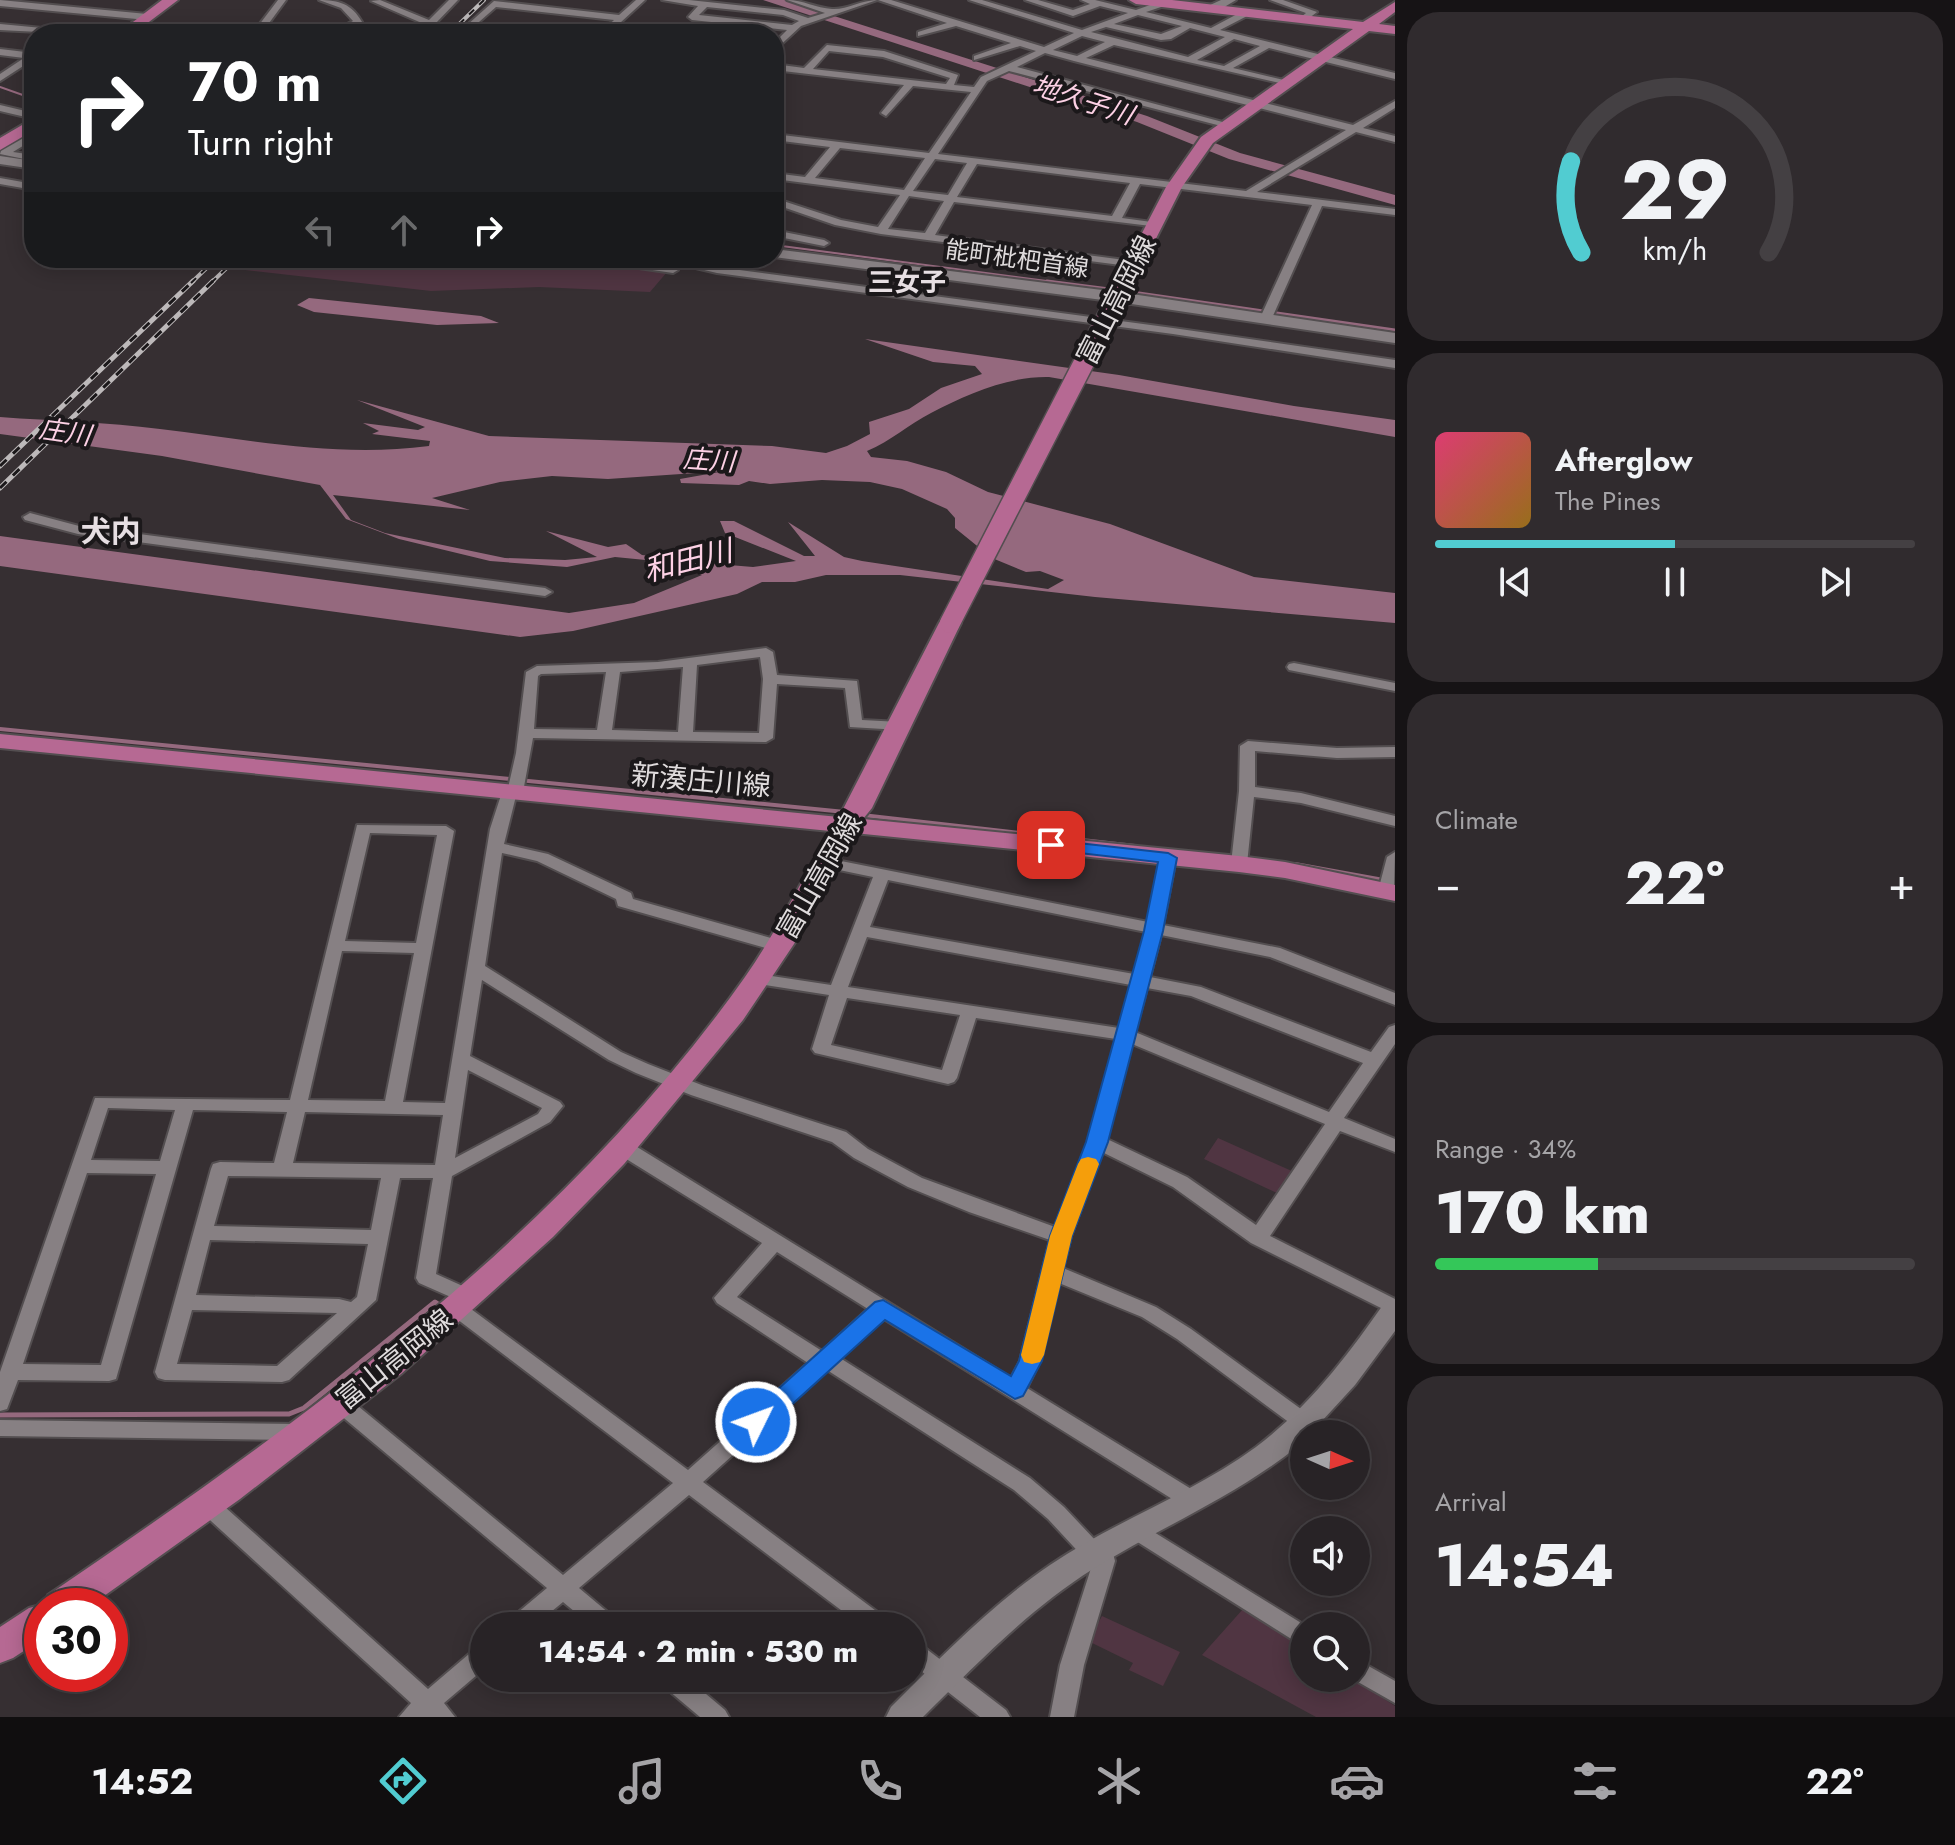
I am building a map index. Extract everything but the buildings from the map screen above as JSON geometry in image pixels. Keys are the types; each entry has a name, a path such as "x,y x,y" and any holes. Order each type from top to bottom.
{"main road":[{"path":"138,24 171,0"},
{"path":"1212,8 1230,0"},
{"path":"1135,7 1167,1 1365,26"},
{"name":"富山高岡線","path":"87,1588 208,1505 305,1432 463,1302 556,1216 677,1084 758,979 826,863 845,824 859,808 950,623 1174,187 1202,144 1225,124 1395,6"},
{"path":"1212,8 1392,30"},
{"path":"0,145 24,129"},
{"path":"0,160 24,164"},
{"name":"能町枇杷首線","path":"784,254 1269,313 1395,338"},
{"name":"新湊庄川線","path":"0,741 1239,864 1285,870 1390,892"},
{"path":"1308,1420 1357,1366 1395,1309"},
{"path":"902,1717 1023,1603 1098,1550 1244,1471 1290,1435"},
{"path":"0,1647 24,1631"}],"street":[{"path":"59,8 71,0"},
{"path":"264,24 282,0"},
{"path":"323,0 345,7 377,0 430,24 451,1"},
{"path":"614,24 641,0"},
{"path":"666,0 784,13 809,20"},
{"path":"791,0 832,13"},
{"path":"784,37 793,28 809,20 873,0"},
{"path":"882,0 1043,50 1395,139"},
{"path":"973,0 1113,42 1285,83"},
{"path":"1029,0 1073,13 1098,4"},
{"path":"1085,0 1135,7 1187,27 1395,76"},
{"path":"1274,0 1313,12 1305,17"},
{"path":"0,18 24,2"},
{"path":"0,3 24,2 147,17"},
{"path":"98,12 112,2"},
{"path":"473,24 494,4 620,18"},
{"path":"705,4 692,17 756,24"},
{"path":"345,7 358,22 354,24"},
{"path":"881,231 984,79 1106,24 1135,7"},
{"path":"1210,32 1246,13"},
{"path":"921,34 955,23"},
{"path":"1106,24 1161,37 1168,37 1187,27"},
{"path":"0,27 24,29"},
{"path":"784,27 793,28"},
{"path":"1190,60 1232,37"},
{"path":"1077,59 1113,42"},
{"path":"977,58 1020,43"},
{"path":"1225,69 1266,46"},
{"path":"807,70 827,48 864,52 887,50 905,60 955,77 948,87"},
{"path":"0,52 24,55"},
{"path":"844,75 864,52"},
{"path":"1035,69 1062,55"},
{"path":"888,80 905,60"},
{"path":"0,78 24,62"},
{"path":"1082,70 1094,63"},
{"path":"784,68 977,90"},
{"path":"1008,69 1225,124"},
{"path":"1122,80 1133,73"},
{"path":"1058,82 1070,76"},
{"path":"1141,85 1153,78"},
{"path":"886,113 911,82"},
{"path":"1098,92 1110,86"},
{"path":"1177,94 1189,87"},
{"path":"1117,97 1129,91"},
{"path":"1153,107 1165,100"},
{"path":"1246,195 1395,104"},
{"path":"0,108 24,114"},
{"path":"784,138 1395,212"},
{"path":"24,141 4,153 24,156"},
{"path":"808,180 837,145"},
{"path":"928,237 973,162"},
{"path":"784,177 1155,225"},
{"path":"0,181 24,185"},
{"path":"1116,219 1136,182"},
{"path":"1269,313 1318,203"},
{"path":"784,204 846,224 881,231 1136,264"},
{"path":"784,236 822,245 846,224"},
{"path":"784,245 798,246"},
{"path":"658,268 698,274 717,270"},
{"path":"707,268 1126,324 1395,364"},
{"path":"30,517 92,533 545,592"},
{"path":"525,733 766,738 770,679 766,652 613,670 537,670 531,675 525,733 513,792 498,829 498,847 426,1278 463,1302 689,1482 861,1612"},
{"path":"685,737 690,663"},
{"path":"1294,667 1374,686 1395,687"},
{"path":"604,735 613,670"},
{"path":"770,679 852,684 855,724 900,726"},
{"path":"1239,864 1247,791 1248,746 1337,753 1395,752"},
{"path":"1247,791 1301,798 1395,821"},
{"path":"282,1170 363,828 446,831 393,1108"},
{"path":"498,847 542,857 625,897 624,902 779,946"},
{"path":"1390,892 1395,857"},
{"path":"1015,1390 1037,1340 1061,1236 1097,1142 1154,931 1168,858"},
{"path":"826,863 1154,931 1274,952 1395,999"},
{"path":"882,875 838,990 838,1000 821,1049 948,1078 970,1011"},
{"path":"862,931 1195,991 1376,1061"},
{"path":"335,946 422,948"},
{"path":"476,968 615,1056 677,1084 839,1137 854,1150 923,1184 989,1212 1061,1236"},
{"path":"758,979 1126,1035 1395,1146"},
{"path":"1259,1237 1395,1031"},
{"path":"392,1172 366,1300 282,1374 165,1372 220,1169 444,1172 544,1118 554,1106 463,1060"},
{"path":"0,1403 101,1102 455,1109"},
{"path":"11,1372 109,1373 186,1104"},
{"path":"1097,1142 1180,1182 1259,1237 1395,1309"},
{"path":"622,1147 1193,1501"},
{"path":"79,1166 168,1168"},
{"path":"204,1233 378,1237"},
{"path":"774,1243 724,1298 1022,1484 1098,1550 1104,1561 1072,1665 1062,1717"},
{"path":"1052,1272 1149,1312 1301,1420"},
{"path":"185,1302 339,1306 354,1310"},
{"path":"535,1612 689,1482 883,1308"},
{"path":"340,1403 591,1612"},
{"path":"0,1428 305,1432"},
{"path":"208,1505 427,1712 470,1669"},
{"path":"1136,1530 1290,1628"},
{"path":"926,1662 998,1717"},
{"path":"1370,1678 1395,1693"},
{"path":"687,1692 717,1717"}],"shaded area":[{"path":"670,268 650,292 539,287 431,291 245,270"},
{"path":"1218,1138 1294,1172 1279,1194 1204,1159"},
{"path":"1243,1609 1290,1638 1290,1692 1370,1690 1395,1706 1395,1717 1316,1717 1202,1655"},
{"path":"1102,1616 1180,1652 1163,1686 1129,1670 1133,1663 1088,1641"}],"water":[{"path":"309,298 481,316 499,323 437,325 314,312 297,305"},
{"path":"865,339 1119,375 1294,406 1395,420 1395,437 1049,377 1034,377 1004,383 959,399 867,451 871,457 907,461 946,472 988,492 1110,524 1254,577 1395,593 1395,623 1095,597 900,575 826,575 795,582 762,582 737,594 573,631 520,637 0,566 0,536 569,613 634,603 702,575 666,562 615,557 567,567 490,561 399,539 346,519 320,485 162,456 0,434 0,417 100,423 327,449 429,446 430,441 372,434 379,431 363,423 418,430 425,427 357,400 489,436 772,446 826,453 870,434 869,422 909,409 941,388 982,374 975,366 933,362","holes":["725,471 680,479 681,483 739,485 749,481 770,484 822,480 870,482 902,489 947,509 955,518 955,528 992,558 1026,572 1040,571 1064,580 1048,589 862,561 844,557 788,522 815,556 804,556 734,521 720,521 725,533 796,561 753,567 705,563 642,555 626,544 608,547 546,531 597,557 565,560 505,558 385,533 351,520 333,495 470,510 432,498 500,482 552,476 608,479"]}],"waterway":[{"name":"地久子川","path":"770,0 1142,119 1234,156 1395,200"},
{"path":"0,87 24,95"},
{"path":"784,246 1062,283"},
{"path":"1047,281 1117,290"},
{"path":"1125,291 1395,330"},
{"path":"0,729 845,812"},
{"path":"862,815 1135,846"},
{"path":"1295,864 1395,882"},
{"path":"0,1415 289,1414 304,1408 435,1302 438,1304"}],"railway":[{"path":"459,24 484,0"},
{"path":"191,283 207,268"},
{"path":"211,283 227,268"},
{"path":"0,466 193,281"},
{"path":"0,488 213,281"}],"slow traffic":[{"path":"1032,1355 1061,1236 1088,1164"}],"district":[{"name":"三女子","path":"907,282"},
{"name":"犬内","path":"111,532"}],"route":[{"path":"756,1422 883,1308 1015,1390 1030,1361 1061,1236 1097,1142 1126,1035 1124,1032 1154,931 1168,858 1051,845"}],"water label":[{"name":"庄川","path":"65,432"},
{"name":"庄川","path":"709,460"},
{"name":"和田川","path":"688,561"}]}
